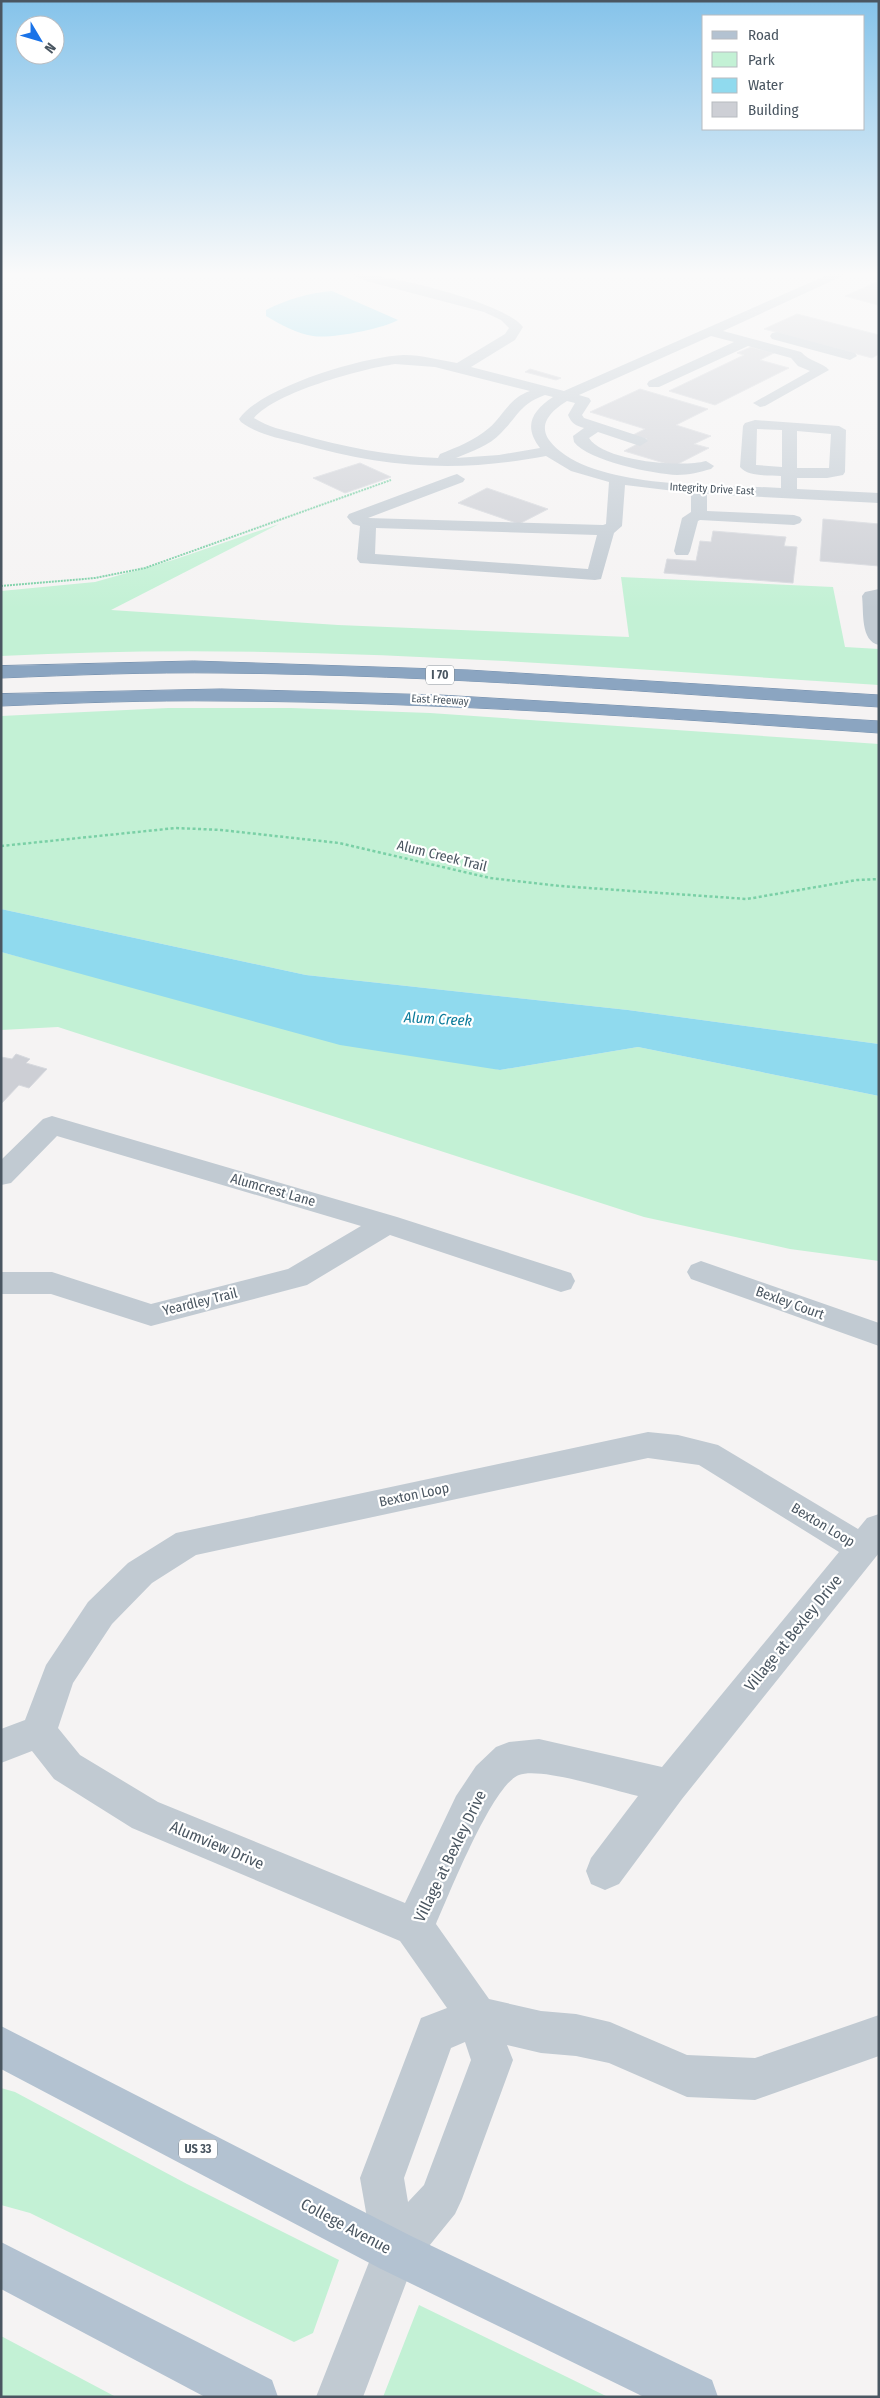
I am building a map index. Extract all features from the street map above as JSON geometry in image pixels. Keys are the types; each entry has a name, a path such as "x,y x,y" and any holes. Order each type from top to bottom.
{"highway":[{"name":"East Freeway","path":"1,672 213,667 306,669 466,676 879,701"},
{"name":"East Freeway","path":"1,700 184,693 352,696 556,706 879,727"}],"main road":[{"name":"College Avenue","path":"1,2046 396,2252 695,2397"},
{"path":"1,2264 125,2331 255,2397"}],"street":[{"path":"309,385 274,397 248,414 246,419 266,429 333,449 391,459 438,461 499,460 549,452 538,434 538,420 551,406 567,395 590,385"},
{"path":"526,385 584,401 575,415 578,421 640,441"},
{"path":"760,402 793,385"},
{"path":"438,461 479,443 496,430 510,412 530,396 546,390"},
{"path":"755,424 790,426 839,430 837,472 790,471 748,467 750,426 755,424"},
{"path":"789,493 790,426"},
{"path":"597,427 581,436 582,442 614,456 651,468 672,471 695,470 706,466"},
{"name":"Integrity Drive East","path":"549,452 576,468 617,480 663,486 879,498"},
{"path":"457,479 355,517 359,521 368,523 606,530 614,526 617,480"},
{"path":"699,488 699,515"},
{"path":"682,550 688,522 690,518 699,515 794,520"},
{"path":"368,523 366,559 595,575 606,530"},
{"path":"879,594 872,596 876,638 879,640"},
{"name":"Alumcrest Lane","path":"1,1176 52,1125 387,1224 561,1281"},
{"name":"Yeardley Trail","path":"1,1283 52,1283 151,1315 297,1277 387,1224"},
{"name":"Bexley Court","path":"701,1272 879,1335"},
{"name":"Bexton Loop","path":"39,1732 58,1676 100,1613 140,1573 188,1542 648,1445 678,1448 707,1454 870,1538"},
{"name":"Village at Bexley Drive","path":"605,1871 669,1786 870,1538"},
{"path":"1,1746 39,1732"},
{"name":"Alumview Drive","path":"39,1732 67,1767 145,1815 414,1927"},
{"name":"Village at Bexley Drive","path":"339,2397 396,2252 440,2199 492,2060 477,2017 414,1927 469,1809 489,1778 510,1759 539,1756 669,1786"},
{"path":"396,2252 382,2178 436,2033 477,2017 542,2032 576,2035 610,2043 687,2076 745,2079 754,2079 879,2035"}],"path":[{"path":"1,586 95,578 145,568 411,473 438,461"},
{"name":"Alum Creek Trail","path":"1,846 176,828 221,830 338,843 490,878 560,886 747,899 857,880 879,879"}],"green space":[{"path":"279,524 111,610 338,625 629,637 621,577 833,587 845,647 879,649 879,685 550,664 331,653 111,652 1,656 1,591 95,582 173,560"},
{"path":"168,708 291,708 430,713 879,744 879,1044 628,1010 306,975 1,909 1,716"},
{"path":"1,952 101,978 500,1070 638,1047 879,1096 879,1261 790,1249 644,1217 58,1027 1,1030"},
{"path":"1,2088 15,2092 187,2184 339,2260 313,2333 294,2342 30,2213 1,2205"},
{"path":"419,2305 608,2397 383,2397"},
{"path":"1,2336 116,2397 1,2397"}],"water":[{"name":"Alum Creek","path":"1,909 306,975 628,1010 879,1044 879,1096 638,1047 500,1070 340,1045 1,952"}],"building":[{"path":"682,385 755,385 715,405 669,391"},
{"path":"640,389 708,409 676,425 711,436 694,444 709,448 674,466 624,451 647,439 633,435 645,429 590,412"},
{"path":"360,463 391,477 345,493 313,478"},
{"path":"487,488 548,509 519,524 458,503"},
{"path":"823,519 879,524 879,566 820,561"},
{"path":"713,531 786,537 784,546 797,547 793,583 664,573 667,559 696,561 700,541 711,542"},
{"path":"16,1054 30,1059 26,1063 47,1069 29,1088 19,1085 1,1104 1,1057 12,1059"}]}
